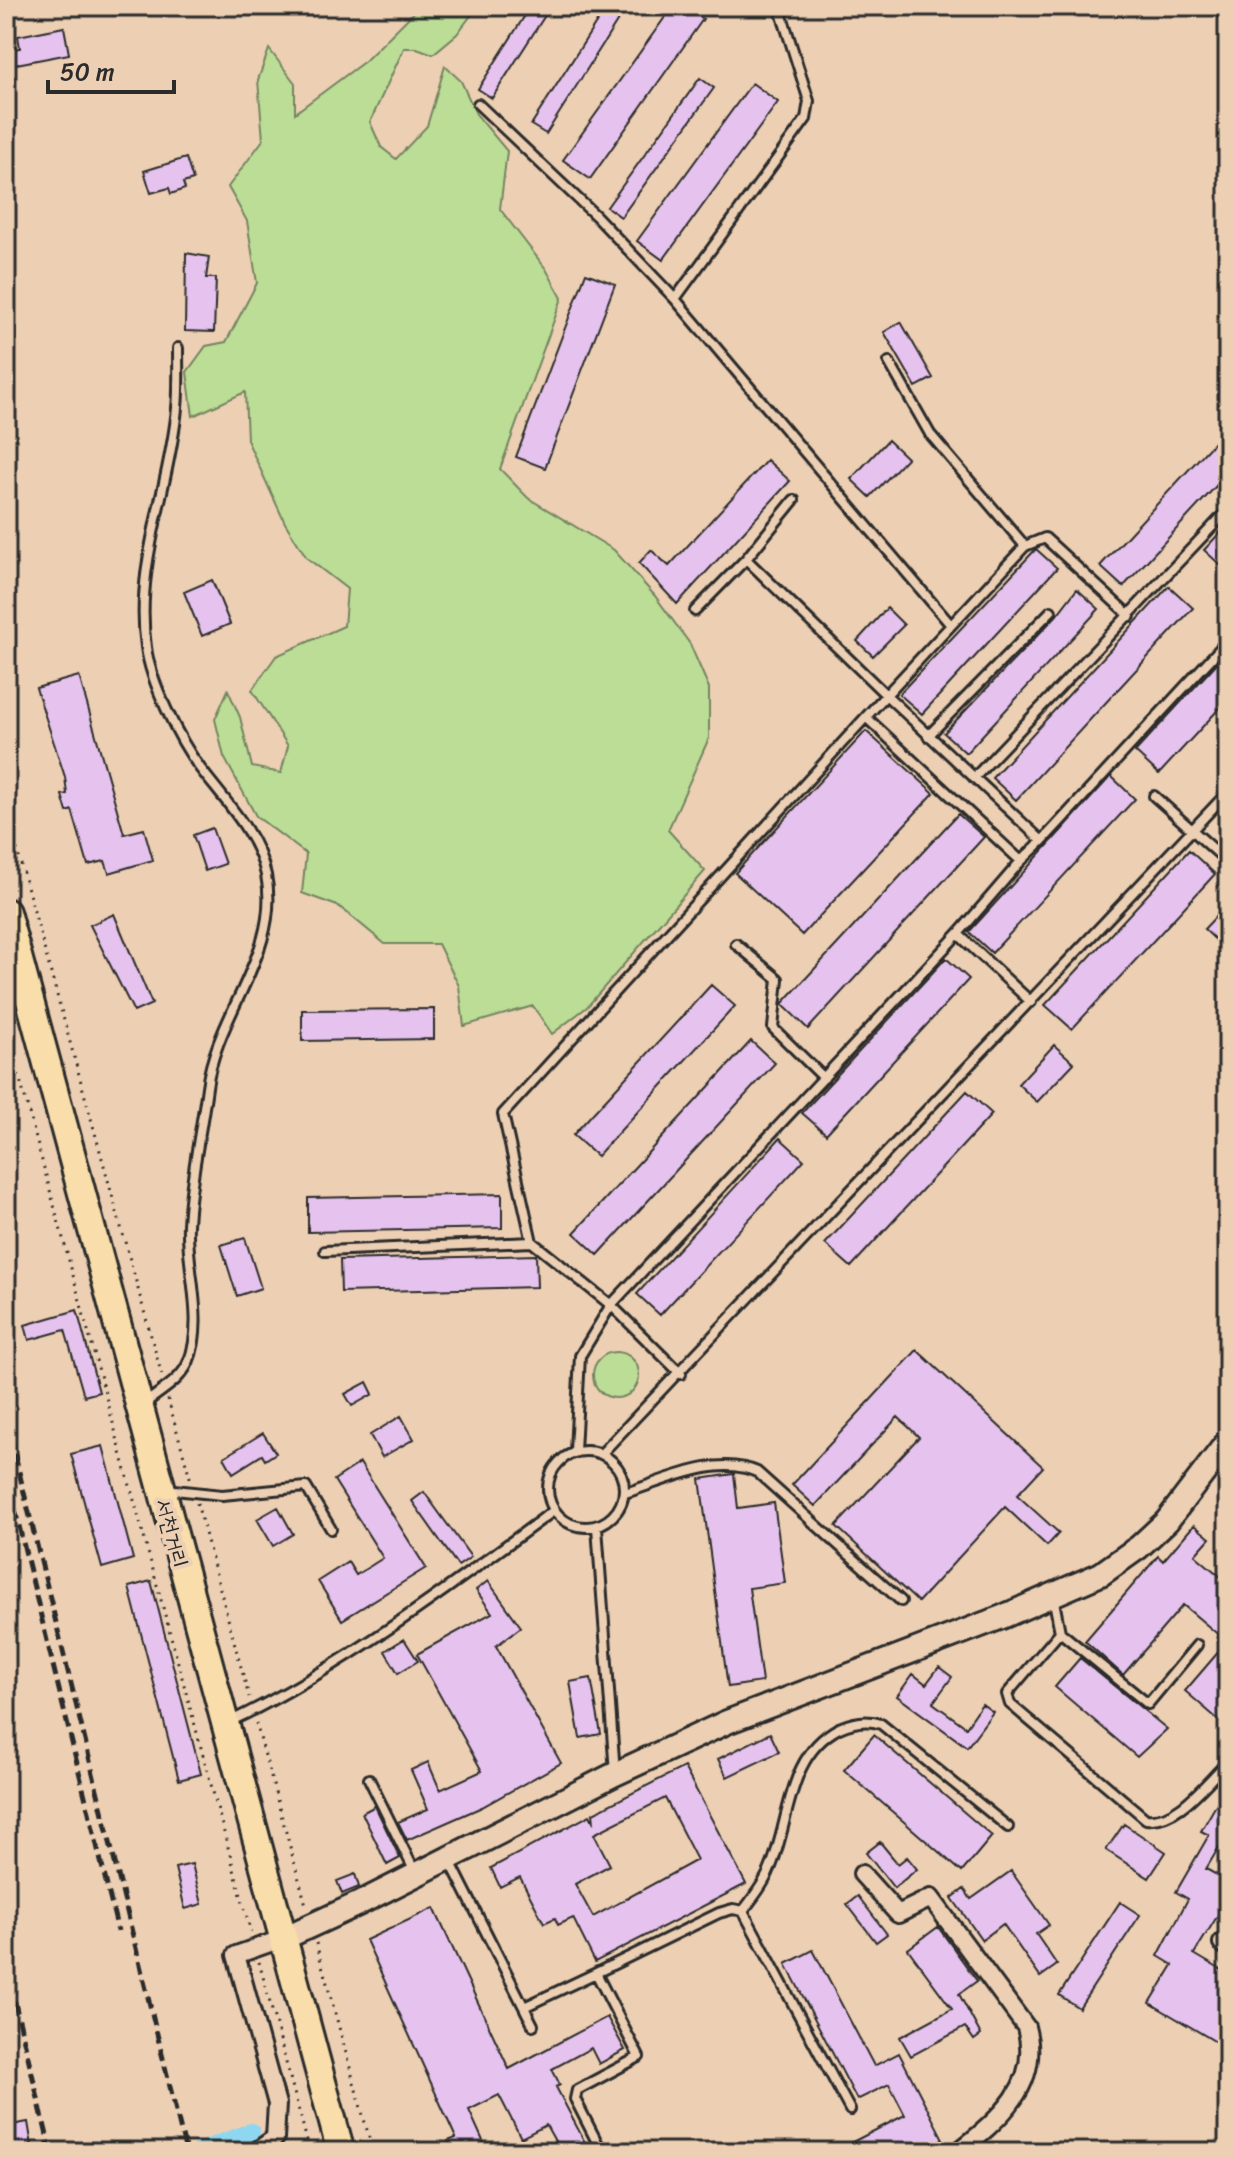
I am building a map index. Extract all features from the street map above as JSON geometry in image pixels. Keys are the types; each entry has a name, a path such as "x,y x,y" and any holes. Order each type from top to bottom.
{"main road":[{"name":"서천거리","path":"6,912 341,2152"}],"street":[{"path":"255,2152 275,2138 277,2104 236,1955 284,1938 727,1722 1101,1574 1139,1547 1167,1521 1228,1441"},
{"path":"862,1874 898,1914 931,1898 1026,2027 1031,2056 1024,2083 1003,2115 958,2152"}],"lane":[{"path":"675,299 806,119 809,101 779,6"},
{"path":"478,104 596,216 675,299 950,624"},
{"path":"140,1407 181,1375 192,1349 195,1312 188,1223 208,1077 220,1033 266,936 269,907 266,875 259,854 245,827 198,765 184,740 151,669 145,646 153,521 177,408 178,348"},
{"path":"889,362 930,434 1025,546"},
{"path":"695,611 746,559 794,500"},
{"path":"974,778 1228,510"},
{"path":"681,1374 611,1305 532,1242 503,1114 868,719 950,624 1025,546 1045,538 1130,616"},
{"path":"746,559 928,736 1042,841"},
{"path":"928,736 1051,611"},
{"path":"575,1451 580,1356 611,1305 1228,640"},
{"path":"868,719 1021,861"},
{"path":"602,1453 681,1374 1228,792"},
{"path":"1154,796 1228,862"},
{"path":"958,934 1031,1002"},
{"path":"736,944 778,979 773,1028 824,1078"},
{"path":"325,1251 532,1242"},
{"path":"575,1451 602,1453 619,1467 625,1493 617,1513 597,1527 572,1526 553,1511 546,1488 554,1465 575,1451"},
{"path":"625,1493 717,1465 740,1465 757,1472 901,1601"},
{"path":"161,1488 222,1495 306,1487 331,1529"},
{"path":"224,1724 265,1705 328,1666 471,1572 553,1511"},
{"path":"597,1527 615,1774"},
{"path":"1053,1595 1060,1632 1148,1704 1197,1645"},
{"path":"1060,1632 1007,1694 1010,1704 1146,1819 1160,1821 1175,1812 1228,1762"},
{"path":"743,1911 770,1870 794,1784 807,1755 827,1736 850,1723 871,1720 881,1724 1008,1827"},
{"path":"369,1779 416,1875"},
{"path":"449,1858 533,2025"},
{"path":"524,2007 719,1913 733,1909 743,1911"},
{"path":"743,1911 850,2110"},
{"path":"596,1973 639,2057 577,2090 575,2099 602,2152"}],"path":[{"path":"6,1028 310,2152"}],"green space":[{"path":"420,6 478,6 457,34 433,54 417,48 404,48 370,122 381,147 396,159 427,126 445,66 461,81 476,114 507,151 500,209 546,269 562,298 500,469 528,498 614,550 655,596 690,644 709,688 709,738 668,830 705,871 587,1007 552,1034 533,1006 464,1026 459,986 438,944 385,944 340,907 302,893 306,854 256,816 224,757 215,719 228,690 240,717 252,767 281,773 288,746 252,690 276,656 344,626 347,589 307,558 285,523 247,440 245,392 193,416 187,372 206,346 226,342 257,283 247,221 228,187 263,140 258,80 269,49 295,83 295,113 365,61"},
{"path":"616,1352 632,1359 639,1375 632,1391 616,1398 600,1391 593,1375 600,1359"}],"building":[{"path":"531,6 551,6 492,98 478,89"},
{"path":"607,6 627,6 546,134 531,125"},
{"path":"673,6 685,6 703,19 590,179 563,160"},
{"path":"64,27 69,54 6,66 6,50 20,48 18,36"},
{"path":"700,78 714,88 621,217 607,207"},
{"path":"752,83 778,102 663,260 637,241"},
{"path":"186,158 193,180 183,183 185,189 171,194 169,188 151,193 144,171"},
{"path":"186,253 209,257 206,278 216,278 214,332 185,331"},
{"path":"586,273 615,284 545,468 516,457"},
{"path":"901,322 933,378 916,387 884,332"},
{"path":"1228,427 1228,473 1123,587 1100,566"},
{"path":"888,440 907,458 870,497 851,479"},
{"path":"767,460 790,481 677,604 639,563 651,550 669,566"},
{"path":"1228,524 1228,572 1204,550"},
{"path":"1036,549 1057,568 922,714 899,694"},
{"path":"212,580 230,624 202,636 184,592"},
{"path":"1169,586 1193,608 1016,800 992,778"},
{"path":"1077,589 1099,609 966,753 944,733 1056,616"},
{"path":"887,608 904,625 873,656 857,641"},
{"path":"1228,651 1228,699 1159,774 1135,752"},
{"path":"79,676 124,834 144,829 153,860 109,873 105,861 88,865 72,810 67,812 62,795 67,794 65,777 36,688"},
{"path":"866,731 934,793 802,935 735,873"},
{"path":"1111,776 1135,799 992,953 969,932"},
{"path":"958,814 984,837 808,1029 782,1004"},
{"path":"212,828 225,864 205,871 193,835"},
{"path":"1189,850 1215,874 1072,1029 1045,1005"},
{"path":"1221,911 1228,917 1228,938 1221,945 1204,929"},
{"path":"114,914 152,1004 134,1012 90,925"},
{"path":"946,958 969,979 826,1134 802,1113"},
{"path":"711,985 735,1006 597,1156 573,1135"},
{"path":"434,1009 434,1039 302,1041 302,1010"},
{"path":"751,1041 775,1063 598,1255 574,1233"},
{"path":"1054,1045 1074,1063 1037,1102 1018,1084"},
{"path":"967,1091 992,1114 851,1267 825,1244"},
{"path":"780,1138 804,1160 660,1315 637,1294"},
{"path":"502,1194 502,1228 308,1232 308,1198"},
{"path":"245,1238 261,1288 237,1296 221,1245"},
{"path":"536,1255 537,1287 341,1292 340,1260"},
{"path":"77,1310 99,1392 84,1396 65,1330 29,1340 25,1325"},
{"path":"917,1350 1043,1467 1017,1495 1059,1533 1047,1546 1005,1507 918,1602 836,1526 919,1437 898,1417 815,1506 792,1485"},
{"path":"367,1382 373,1394 352,1406 345,1394"},
{"path":"401,1416 414,1439 382,1457 370,1435"},
{"path":"263,1433 276,1453 265,1460 262,1455 233,1473 224,1457"},
{"path":"103,1446 133,1559 102,1568 71,1454"},
{"path":"360,1463 426,1568 342,1620 318,1581 348,1562 356,1575 383,1558 334,1480"},
{"path":"734,1474 738,1508 774,1503 785,1583 749,1588 762,1682 728,1687 700,1479"},
{"path":"424,1492 471,1557 458,1566 412,1501"},
{"path":"278,1507 293,1534 273,1546 257,1519"},
{"path":"1194,1525 1210,1538 1195,1555 1228,1583 1228,1728 1185,1691 1227,1642 1183,1605 1123,1675 1085,1641 1158,1556 1163,1561"},
{"path":"151,1581 201,1774 179,1780 129,1587"},
{"path":"488,1581 521,1627 496,1646 561,1763 482,1807 407,1840 398,1822 428,1809 411,1770 428,1762 440,1790 482,1771 417,1654 492,1613 476,1590"},
{"path":"404,1639 418,1661 398,1673 385,1651"},
{"path":"1080,1658 1167,1729 1137,1757 1055,1687"},
{"path":"939,1667 952,1677 933,1703 966,1727 982,1704 993,1712 967,1747 897,1696 913,1674 926,1684"},
{"path":"591,1678 601,1734 580,1738 570,1682"},
{"path":"770,1733 779,1752 727,1777 718,1759"},
{"path":"874,1735 992,1836 962,1872 844,1770"},
{"path":"684,1767 746,1884 595,1962 573,1918 558,1925 555,1918 544,1923 520,1877 500,1887 491,1868 590,1815 594,1823 593,1813","holes":["665,1798 697,1860 593,1917 575,1884 610,1865 594,1834"]},
{"path":"1228,1784 1228,1832 1206,1869 1228,1881 1228,1921 1218,1915 1194,1954 1228,1974 1228,2049 1150,2003 1173,1965 1158,1956 1188,1899 1176,1892 1209,1835 1201,1831"},
{"path":"375,1806 400,1858 387,1865 362,1813"},
{"path":"1124,1824 1166,1852 1149,1878 1106,1850"},
{"path":"880,1842 898,1864 907,1857 917,1869 894,1888 866,1853"},
{"path":"192,1864 202,1904 185,1909 175,1868"},
{"path":"1011,1871 1049,1925 1036,1934 1057,1965 1040,1977 1003,1924 982,1940 952,1898 964,1889 971,1899"},
{"path":"355,1874 359,1887 342,1894 337,1881"},
{"path":"858,1896 887,1934 876,1942 847,1904"},
{"path":"1120,1902 1140,1915 1079,2008 1059,1995"},
{"path":"434,1908 509,2069 607,2017 625,2050 599,2064 591,2048 552,2069 560,2085 556,2087 590,2152 561,2152 546,2125 521,2138 499,2095 469,2110 488,2152 453,2152 448,2141 456,2138 366,1940"},
{"path":"938,1927 977,1981 959,1994 981,2035 974,2040 965,2027 911,2056 900,2037 952,2009 908,1949"},
{"path":"813,1950 874,2066 899,2053 943,2139 918,2152 833,2152 905,2115 889,2084 857,2100 786,1964"},
{"path":"28,2122 33,2152 6,2152 6,2126"}],"waterway":[{"path":"200,2151 251,2132"}],"railway":[{"path":"6,1419 186,2152"},
{"path":"6,1473 118,1931"},
{"path":"6,1966 51,2152"}]}
